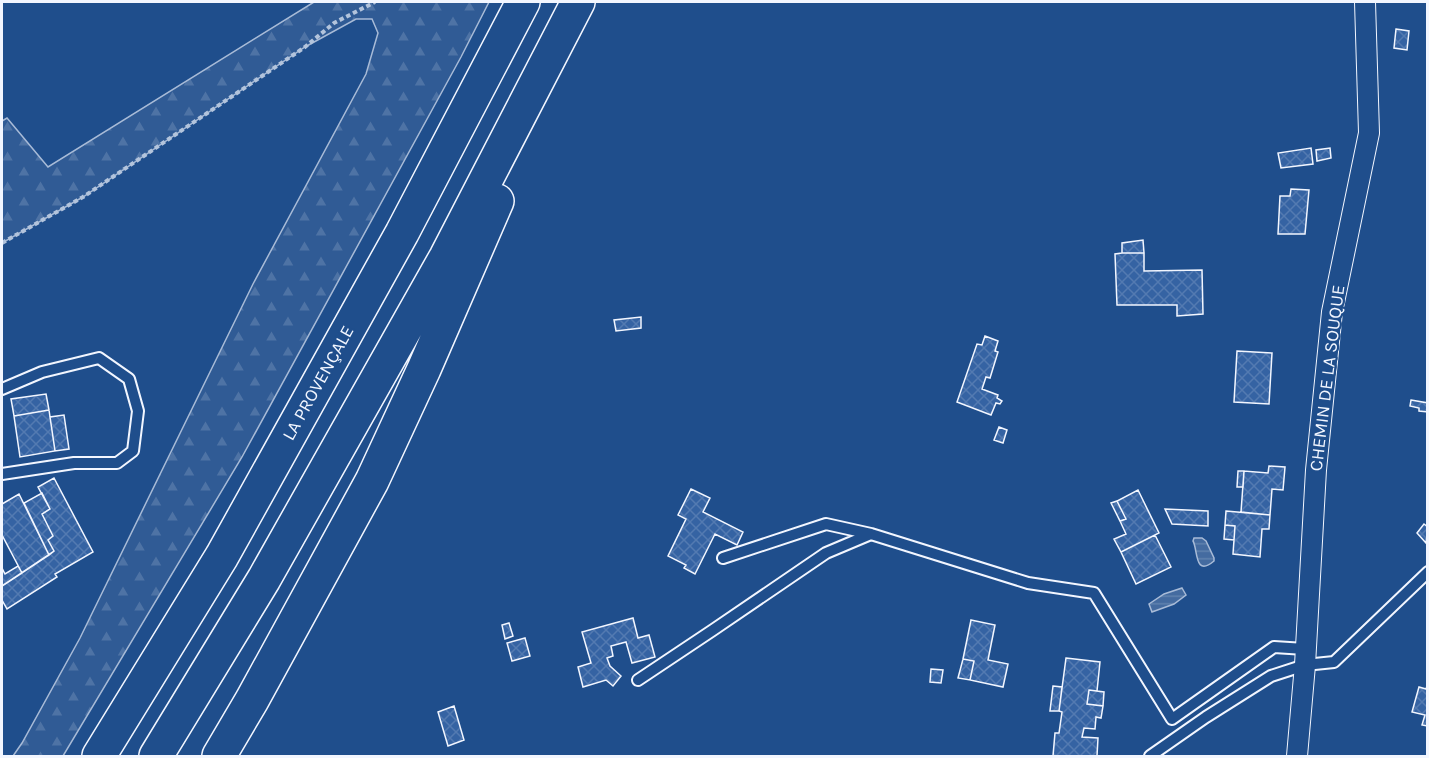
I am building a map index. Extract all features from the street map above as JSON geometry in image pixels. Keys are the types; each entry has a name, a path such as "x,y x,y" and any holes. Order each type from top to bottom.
{"highway":[{"name":"LA PROVENÇALE","path":"99,756 222,556 402,233 523,2"},
{"path":"156,756 264,579 434,277 579,2"},
{"path":"219,756 372,481 434,347 584,2"}],"street":[{"name":"CHEMIN DE LA SOUQUE","path":"1297,756 1316,470 1332,312 1369,133 1365,2"}],"lane":[{"path":"2,389 42,372 99,358 129,379 138,411 133,451 117,463 74,463 2,474"},
{"path":"723,558 826,524 871,534 1028,583 1094,593 1172,719 1274,647 1305,657 1334,662 1428,572"},
{"path":"638,680 826,553 871,534"},
{"path":"1150,756 1206,717 1305,657"}],"path":[{"path":"2,243 83,197 305,47 334,23 375,2"}],"green space":[{"path":"314,2 489,2 242,457 63,756 13,756 80,638 253,284 366,74 378,33 372,19 356,19 305,47 83,197 2,243 2,121 7,118 48,167"}],"shaded area":[{"path":"1194,538 1202,538 1206,541 1214,561 1208,565 1200,564"},
{"path":"1182,588 1186,595 1174,604 1152,612 1149,604 1164,594"}],"building":[{"path":"1396,29 1409,31 1407,50 1394,48"},
{"path":"1311,148 1313,164 1281,168 1278,153"},
{"path":"1330,148 1331,158 1317,161 1316,150"},
{"path":"1291,189 1309,190 1305,234 1278,234 1280,196 1290,196"},
{"path":"1143,240 1144,253 1122,253 1122,243"},
{"path":"1144,253 1144,271 1202,270 1203,314 1177,316 1177,305 1117,305 1115,254"},
{"path":"641,317 641,328 616,331 614,320"},
{"path":"985,336 998,341 995,351 998,352 990,378 986,377 982,389 998,395 997,398 1002,401 1000,404 996,403 991,415 957,402 977,344 982,345"},
{"path":"1237,351 1272,353 1269,404 1234,402"},
{"path":"46,394 49,410 14,416 11,399"},
{"path":"1411,400 1428,403 1428,412 1419,411 1419,408 1410,406"},
{"path":"49,410 55,451 20,457 14,416"},
{"path":"64,415 69,449 55,451 50,417"},
{"path":"999,427 1007,430 1003,443 994,440"},
{"path":"1269,466 1285,467 1283,490 1272,489 1270,515 1241,512 1244,471 1268,473"},
{"path":"1238,471 1244,471 1243,487 1237,487"},
{"path":"54,478 93,552 55,574 57,577 7,609 2,600 2,586 54,551 48,540 53,536 42,514 50,509 38,487"},
{"path":"691,489 710,498 703,512 743,532 737,545 715,534 695,574 684,568 686,565 668,556 686,519 678,515"},
{"path":"1138,490 1159,533 1121,552 1114,539 1126,534 1120,521 1126,519 1117,501"},
{"path":"42,493 50,509 42,514 53,536 48,540 54,551 49,555 24,503"},
{"path":"19,494 49,555 22,573 2,535 2,504"},
{"path":"1117,501 1126,519 1120,521 1111,503"},
{"path":"1165,509 1208,511 1208,526 1172,524"},
{"path":"1226,511 1270,515 1269,529 1262,529 1260,557 1233,554 1235,526 1225,525"},
{"path":"1424,524 1428,527 1426,543 1417,533"},
{"path":"1225,525 1235,526 1234,540 1224,539"},
{"path":"1155,535 1171,567 1136,584 1121,552"},
{"path":"18,566 22,573 2,586 2,568 5,574"},
{"path":"633,618 638,638 649,635 655,657 632,663 626,642 611,646 613,656 607,658 610,666 621,676 613,686 606,680 583,687 578,667 591,663 582,632"},
{"path":"971,620 995,625 988,660 1008,664 1003,687 970,680 974,661 963,659"},
{"path":"509,623 513,636 505,639 502,625"},
{"path":"525,638 530,656 512,661 507,643"},
{"path":"1066,658 1100,662 1097,691 1089,690 1087,704 1103,706 1101,718 1096,717 1095,729 1084,728 1082,737 1098,738 1097,756 1053,756 1055,733 1059,733 1062,712 1059,711"},
{"path":"963,659 974,661 970,680 958,678"},
{"path":"931,669 943,670 941,683 930,682"},
{"path":"1428,683 1428,726 1422,725 1425,715 1412,712 1419,687 1426,689"},
{"path":"1053,686 1062,687 1059,711 1050,711"},
{"path":"1089,690 1104,692 1103,706 1087,704"},
{"path":"454,706 464,740 448,746 438,712"}]}
